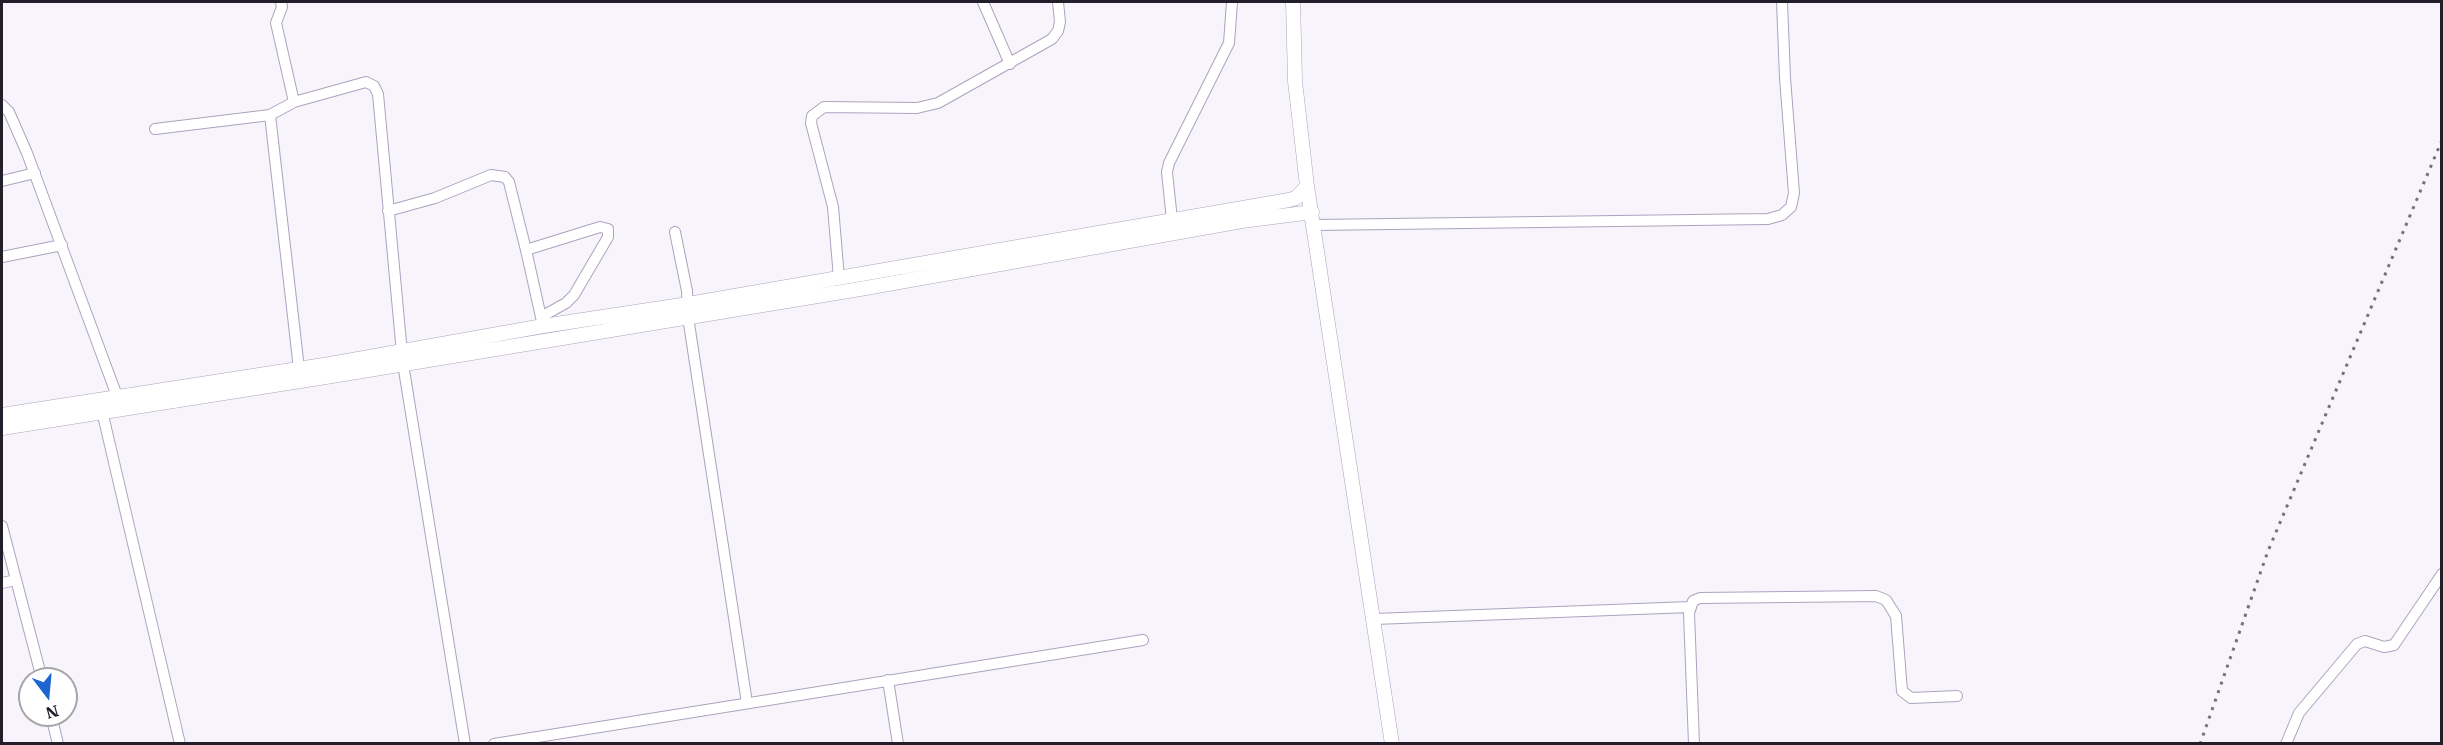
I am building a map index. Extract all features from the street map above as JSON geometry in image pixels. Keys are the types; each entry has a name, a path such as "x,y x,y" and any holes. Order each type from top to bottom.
{"street":[{"path":"280,2 282,7 276,23 294,102"},
{"path":"983,2 1010,64"},
{"path":"839,278 833,207 811,123 812,116 824,107 928,106 1010,64 1052,39 1058,31 1060,22 1058,2"},
{"path":"1172,220 1167,172 1169,163 1229,43 1232,2"},
{"path":"1293,2 1296,81 1307,186 1392,744"},
{"path":"2,428 403,357 1242,221 1768,219 1782,214 1791,207 1794,193 1782,2"},
{"path":"155,129 270,115 294,102 366,82 375,86 378,94 403,357 465,744"},
{"path":"2,105 9,112 35,173 117,396"},
{"path":"270,115 299,369"},
{"path":"2,181 35,173"},
{"path":"388,211 444,195 491,175 498,175 509,182 542,321"},
{"path":"2,415 299,369 403,357 542,321 688,310 839,278 1288,200 1296,198 1307,186"},
{"path":"526,250 600,227 608,230 608,237 574,295 542,321"},
{"path":"675,232 747,703"},
{"path":"2,257 62,245"},
{"path":"102,411 180,744"},
{"path":"2,526 39,667"},
{"path":"2286,744 2299,713 2357,644 2365,641 2384,647 2394,645 2442,574"},
{"path":"2,583 16,580"},
{"path":"1374,619 1690,607 1700,598 1876,596 1886,600 1896,616 1902,691 1911,698 1957,696"},
{"path":"1690,607 1694,744"},
{"path":"494,744 1143,639"},
{"path":"888,680 898,744"},
{"path":"54,727 58,744"}],"railway":[{"path":"2200,744 2268,551 2442,140"}]}
